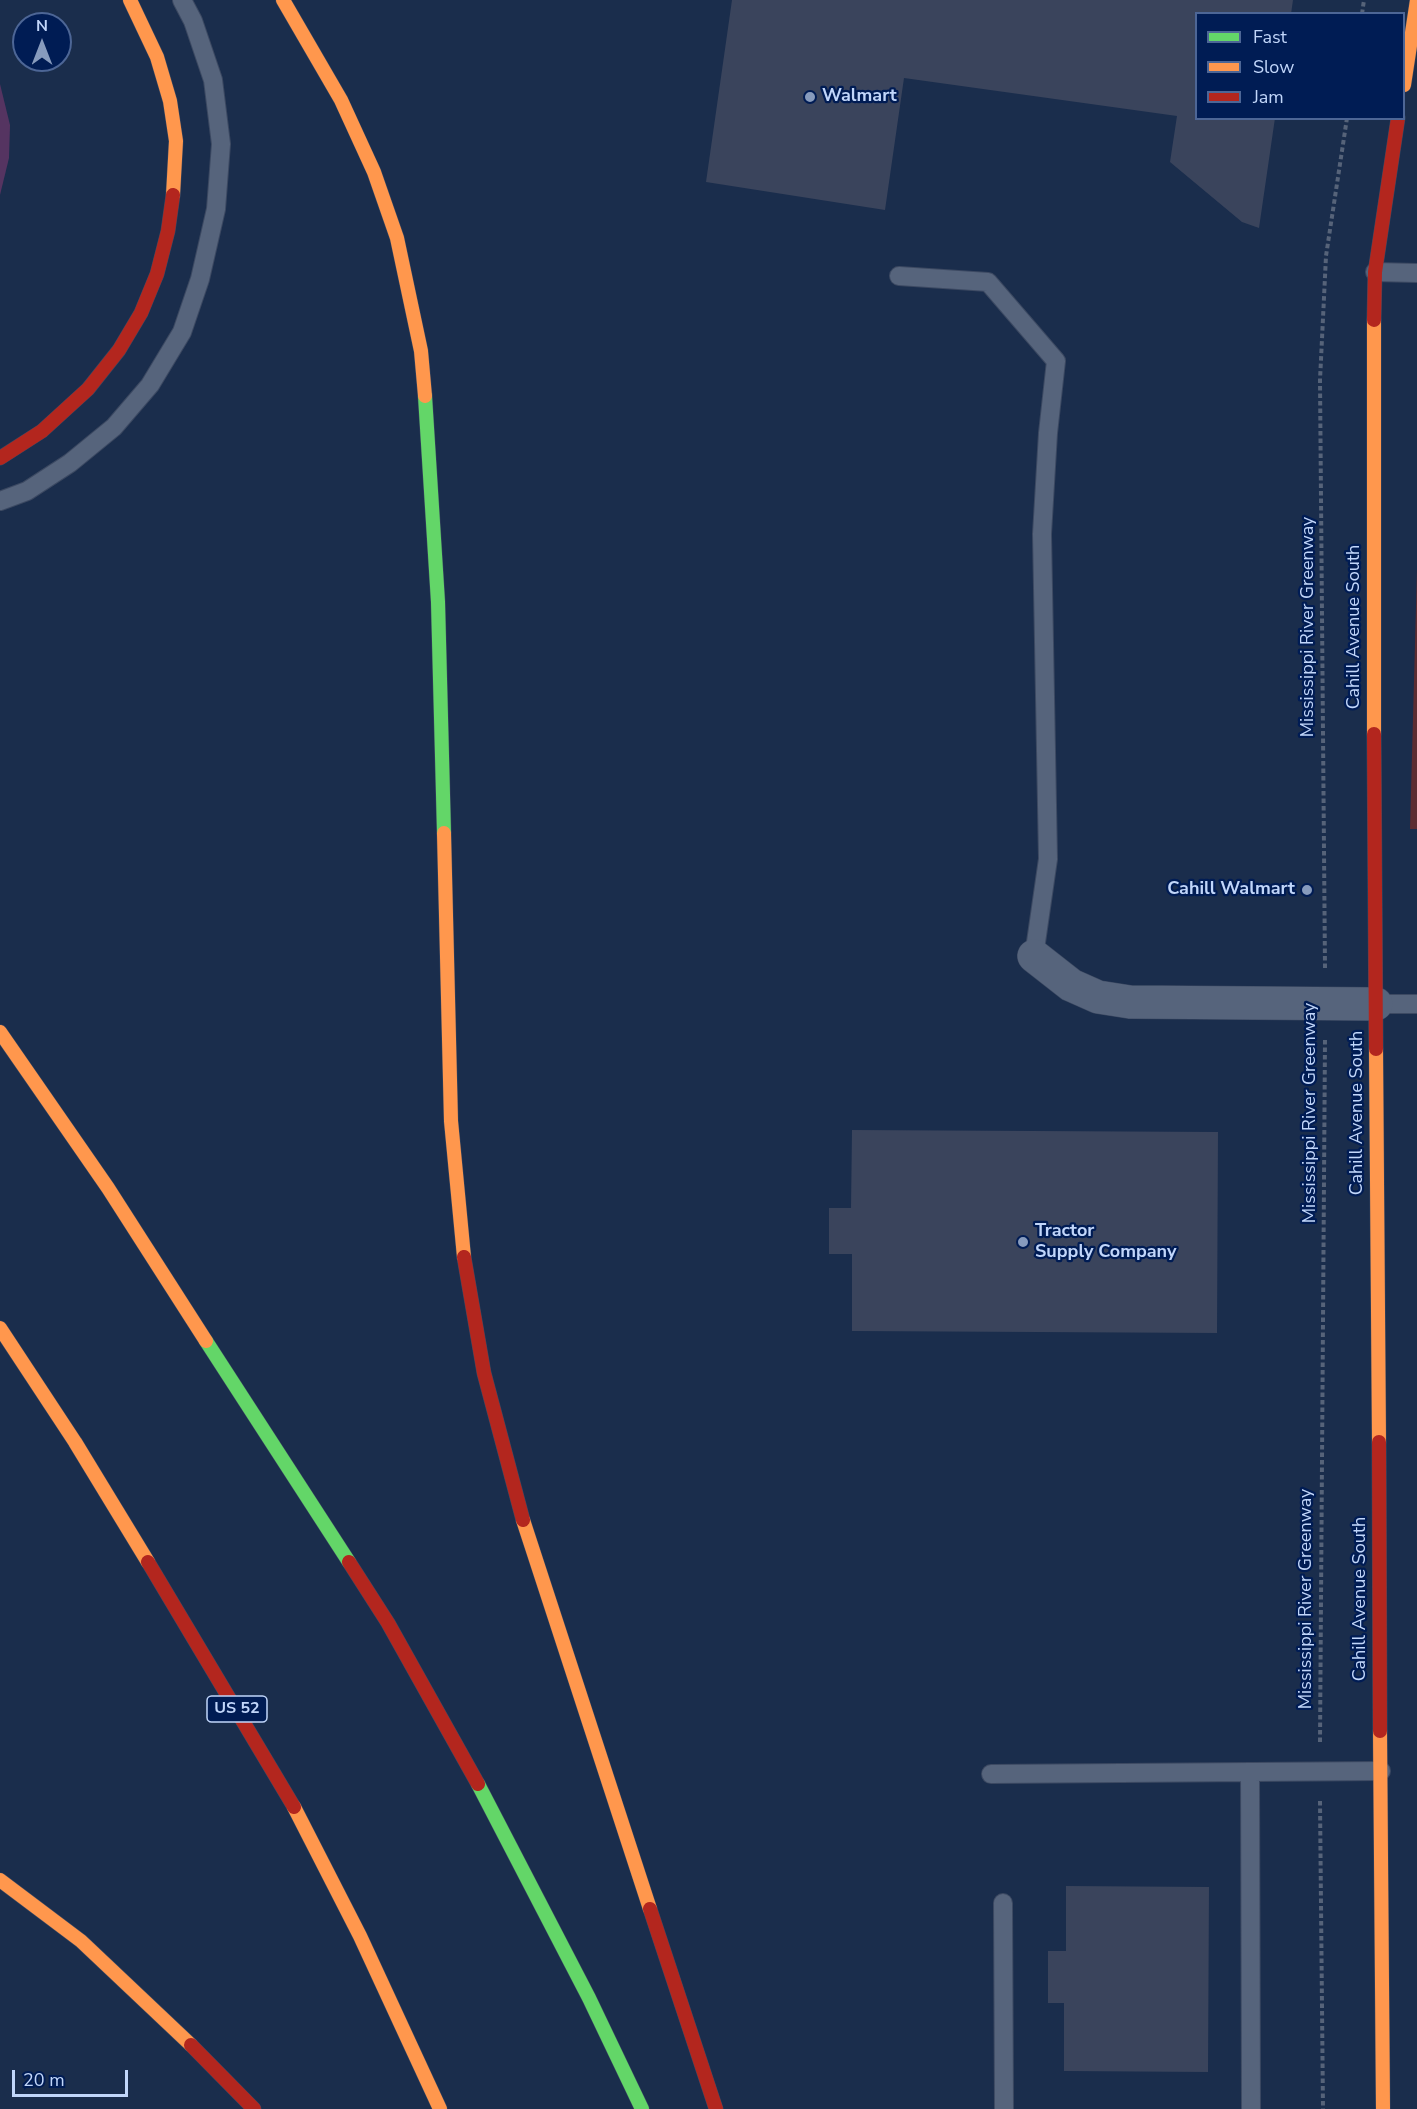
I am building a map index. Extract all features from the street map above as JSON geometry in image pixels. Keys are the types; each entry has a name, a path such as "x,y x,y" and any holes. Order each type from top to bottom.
{"main road":[{"path":"0,458 42,431 88,389 119,350 141,312 157,274 174,192 176,141 170,101 157,57 130,0"},
{"path":"283,0 341,100 374,172 397,238 420,351 431,471 438,602 451,1121 462,1243 484,1373 526,1533 716,2109"},
{"path":"1405,78 1417,0"},
{"name":"Cahill Avenue South","path":"1383,2109 1372,448 1375,272 1398,120"},
{"path":"0,1032 108,1188 388,1623 473,1774 589,1998 642,2109"},
{"name":"US 52","path":"0,1328 75,1442 283,1785 360,1936 440,2109"},
{"path":"0,1880 81,1941 178,2031 254,2109"}],"street":[{"path":"1034,956 1071,985 1109,999 1130,1002 1376,1004"}],"lane":[{"path":"0,501 27,491 62,468 114,427 150,385 182,332 200,279 216,209 221,144 213,80 193,21 182,0"},
{"path":"1375,272 1417,273"},
{"path":"899,276 988,282 1056,361 1048,433 1042,534 1048,859 1034,956"},
{"path":"1376,1004 1417,1004"},
{"path":"991,1774 1381,1770"},
{"path":"1250,1772 1251,2109"},
{"path":"1003,1903 1004,2109"}],"path":[{"name":"Mississippi River Greenway","path":"1323,2109 1320,1772 1325,1003 1320,380 1326,256 1347,120"}],"shaded area":[{"path":"0,84 10,125 9,158 0,195"},
{"path":"1417,569 1417,829 1410,829"}],"building":[{"name":"Walmart","path":"732,0 1293,0 1291,12 1195,12 1195,120 1275,120 1259,228 1242,222 1170,162 1177,116 904,78 885,210 706,182"},
{"name":"Tractor Supply Company","path":"852,1130 1218,1132 1217,1333 852,1331 852,1254 829,1254 829,1208 851,1208"},
{"path":"1066,1886 1209,1887 1208,2072 1064,2071 1064,2003 1048,2003 1048,1951 1066,1951"}],"traffic: fast":[{"path":"425,396 438,602 444,833"},
{"path":"206,1341 349,1562"},
{"path":"478,1784 589,1998 642,2109"}],"traffic: slow":[{"path":"130,0 157,57 170,101 176,141 173,195"},
{"path":"283,0 341,100 374,172 397,238 421,351 425,396"},
{"path":"1405,78 1417,0"},
{"path":"1374,320 1374,734"},
{"path":"444,833 451,1121 464,1257"},
{"path":"0,1032 108,1188 206,1341"},
{"path":"1376,1049 1379,1442"},
{"path":"0,1328 75,1442 148,1562"},
{"path":"523,1520 650,1909"},
{"path":"1380,1731 1383,2109"},
{"path":"294,1807 360,1936 440,2109"},
{"path":"0,1880 81,1941 191,2045"}],"traffic: jam":[{"path":"1374,320 1375,272 1398,120"},
{"path":"0,458 42,431 88,389 119,350 141,313 157,274 168,231 173,195"},
{"path":"1374,734 1376,1049"},
{"path":"464,1257 484,1373 523,1520"},
{"path":"1379,1442 1380,1731"},
{"path":"148,1562 294,1807"},
{"path":"349,1562 388,1623 478,1784"},
{"path":"650,1909 716,2109"},
{"path":"191,2045 254,2109"}],"place":[{"name":"Walmart","path":"810,97"},
{"name":"Cahill Walmart","path":"1307,890"},
{"name":"Tractor Supply Company","path":"1023,1242"}]}
